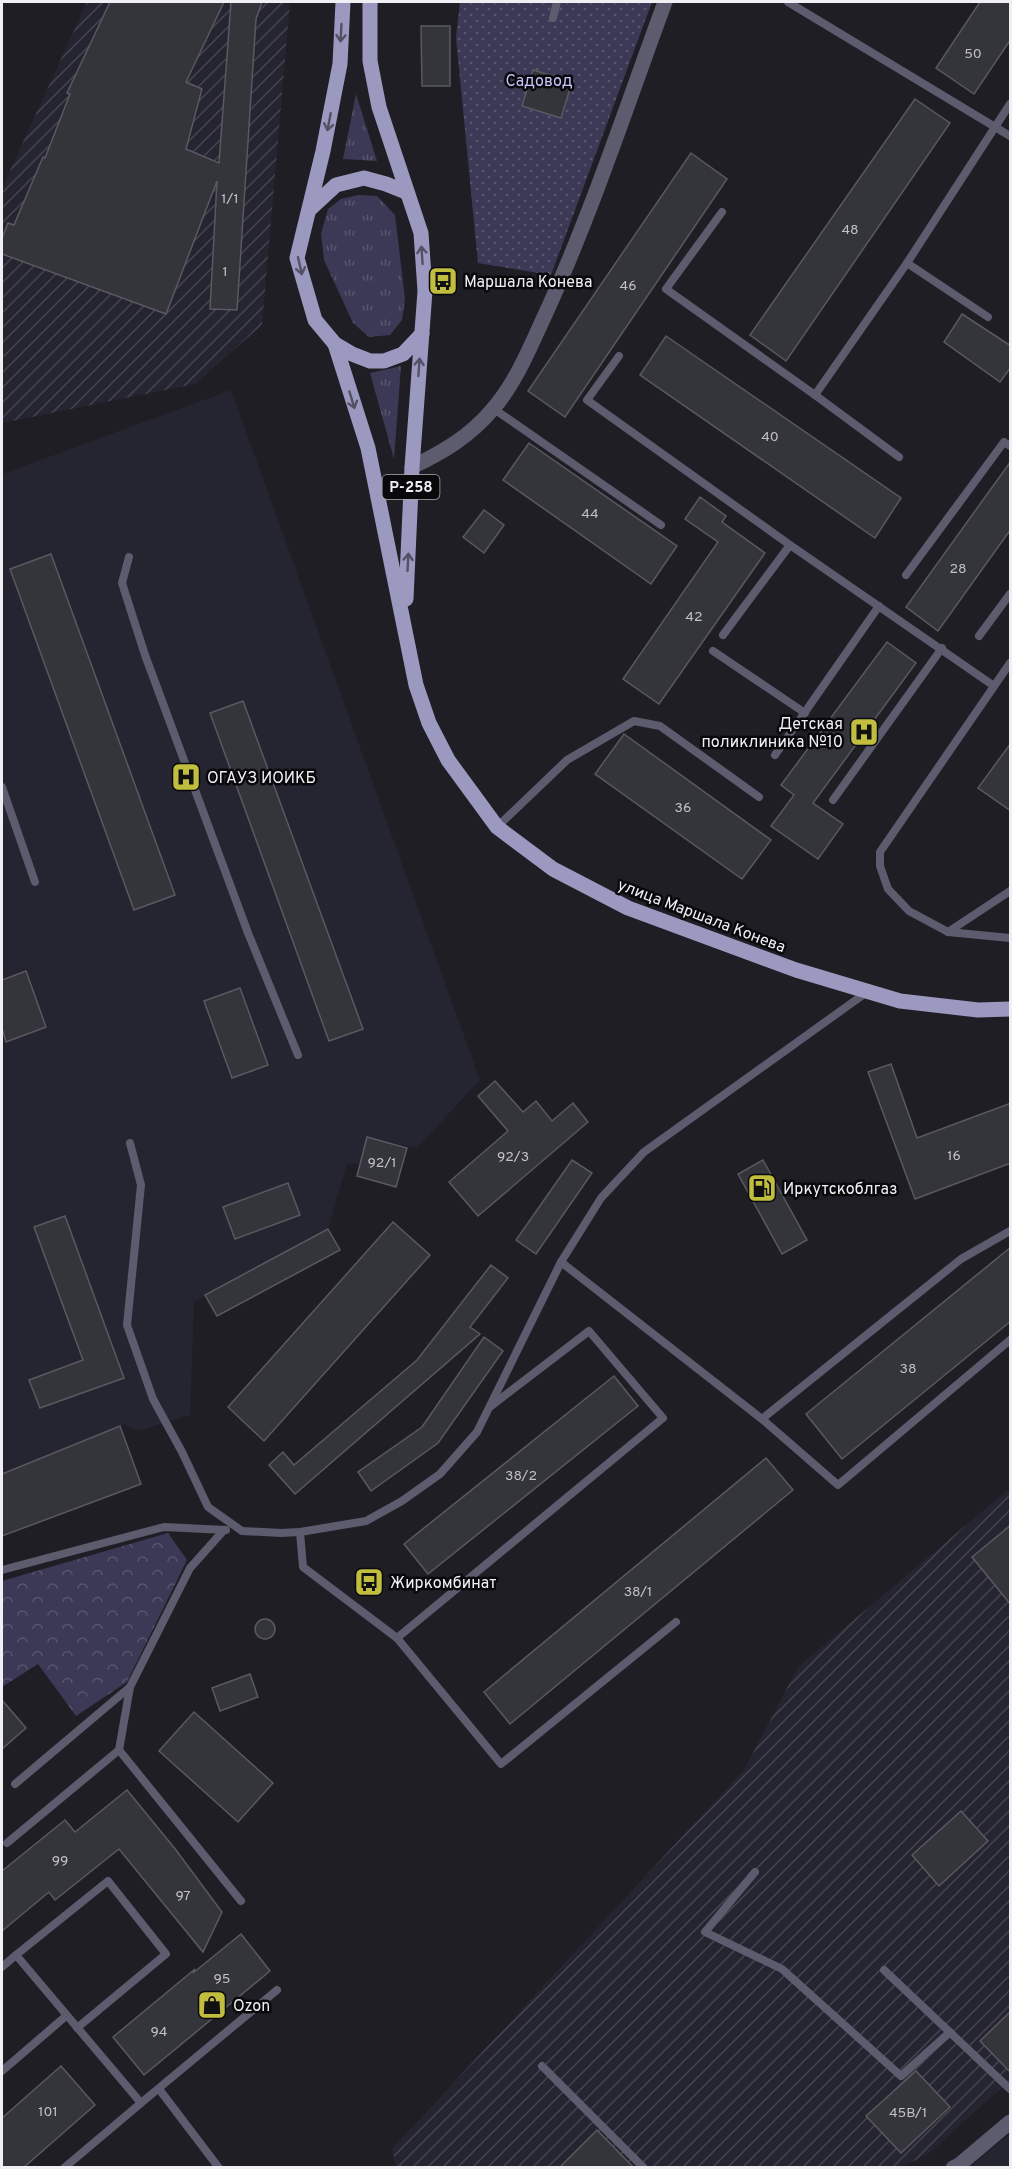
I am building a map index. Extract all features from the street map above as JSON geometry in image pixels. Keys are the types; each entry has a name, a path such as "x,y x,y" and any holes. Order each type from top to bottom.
{"main road":[{"name":"Р-258","path":"343,2 340,64 310,209 297,258 315,320 335,344 368,448 408,641"},
{"name":"Р-258","path":"370,2 370,61 379,107 420,233 425,291 412,467 406,596 408,641"},
{"path":"310,209 336,185 364,178 406,192"},
{"path":"335,344 370,362 384,361 403,354 422,334"},
{"name":"улица Маршала Конева","path":"408,641 416,685 429,723 448,760 497,827 554,869 628,908 796,970 867,992 900,1001 939,1007 978,1010 1011,1009"}],"street":[{"path":"412,467 441,454 464,439 494,409 522,363 563,275 665,2"},
{"path":"957,2166 1011,2122"}],"lane":[{"path":"553,18 557,2"},
{"path":"793,3 1011,136"},
{"path":"816,395 907,263 1011,104"},
{"path":"722,212 666,289 899,457"},
{"path":"907,263 988,317"},
{"path":"619,356 588,400 790,545 994,686"},
{"path":"494,409 662,525"},
{"path":"906,575 1004,442 1011,446"},
{"path":"723,635 790,545"},
{"path":"129,557 122,583 145,655 248,933 298,1055"},
{"path":"979,636 1011,594"},
{"path":"775,755 879,606"},
{"path":"833,800 942,648"},
{"path":"713,651 805,713"},
{"path":"1011,663 880,852 880,866 888,889 909,911 948,932 1011,938"},
{"path":"497,827 567,760 633,721 660,726 759,797"},
{"path":"2,787 35,882"},
{"path":"948,932 1011,891"},
{"path":"2,1570 164,1527 300,1532 366,1521 402,1501 440,1474 477,1432 561,1262 601,1198 644,1152 867,992"},
{"path":"130,1143 141,1185 128,1325 153,1400 182,1452 208,1507 242,1531"},
{"path":"762,1419 961,1259 1011,1231"},
{"path":"561,1262 762,1419 838,1485 1011,1340"},
{"path":"397,1638 663,1419 589,1331 489,1408"},
{"path":"8,1843 119,1750 129,1687 190,1568 224,1530"},
{"path":"300,1532 303,1567 397,1638 501,1764 676,1622"},
{"path":"15,1784 129,1687"},
{"path":"119,1750 241,1901"},
{"path":"755,1872 705,1932 782,1969 901,2076 950,2032"},
{"path":"2,1967 108,1881 166,1953 77,2028"},
{"path":"16,1955 141,2103"},
{"path":"884,1970 1011,2089"},
{"path":"64,2168 278,1990"},
{"path":"2,2071 66,2016"},
{"path":"542,2066 644,2168"},
{"path":"159,2089 219,2168"}],"shaded area":[{"path":"87,2 290,2 262,325 195,384 2,423 2,188"},
{"name":"ОГАУЗ ИОИКБ","path":"231,390 480,1080 417,1148 368,1137 359,1164 347,1163 328,1229 194,1302 190,1415 138,1431 124,1424 2,1473 2,474"},
{"path":"1010,1488 1010,2080 927,2155 900,2167 396,2168 392,2149 744,1770 798,1667"},
{"path":"1010,2134 1010,2167 971,2167 971,2166"}],"green space":[{"name":"Садовод","path":"460,2 652,2 551,275 478,263 456,38"},
{"path":"356,94 377,161 343,159"},
{"path":"358,195 377,196 395,215 405,299 402,320 390,335 369,337 353,323 324,260 321,234 328,209 341,199"},
{"path":"401,366 394,459 370,373"},
{"path":"168,1533 187,1560 127,1682 76,1716 38,1664 2,1687 2,1581"}],"building":[{"path":"110,2 224,2 186,82 202,89 186,149 219,163 231,2 262,2 256,19 237,310 210,309 217,181 166,314 2,254 2,238 8,223 14,225 43,157 45,158 70,94 67,93"},
{"path":"980,2 1011,2 1011,39 974,94 936,68"},
{"path":"421,26 450,26 450,86 422,86"},
{"path":"533,70 572,82 561,118 522,106"},
{"path":"915,99 950,123 786,361 750,335"},
{"path":"691,153 727,179 565,417 528,391"},
{"path":"962,314 1011,346 1011,367 1000,382 944,342"},
{"path":"666,336 901,498 875,538 640,375"},
{"path":"529,443 677,546 651,584 503,480"},
{"path":"1011,461 1011,529 938,631 906,607"},
{"path":"700,497 726,516 722,522 765,553 659,704 623,679 718,542 685,519"},
{"path":"484,510 504,525 484,553 463,537"},
{"path":"51,554 175,895 134,910 10,569"},
{"path":"887,642 916,663 813,803 843,824 818,859 771,826 794,795 781,785"},
{"path":"243,701 363,1029 329,1041 210,713"},
{"path":"624,734 771,840 742,879 595,774"},
{"path":"1011,743 1011,811 978,788"},
{"path":"26,971 46,1027 6,1042 2,1028 2,980"},
{"path":"240,988 268,1065 232,1078 204,1001"},
{"path":"891,1064 917,1138 1011,1103 1011,1163 915,1199 868,1072"},
{"path":"495,1081 523,1112 536,1101 552,1121 573,1103 588,1122 478,1216 449,1182 508,1131 478,1096"},
{"path":"367,1137 407,1148 396,1187 357,1176"},
{"path":"572,1160 592,1173 536,1254 516,1240"},
{"path":"763,1160 807,1240 782,1254 738,1174"},
{"path":"288,1183 300,1215 235,1239 223,1207"},
{"path":"65,1216 124,1378 40,1408 29,1380 83,1360 34,1227"},
{"path":"393,1222 430,1255 264,1441 228,1407"},
{"path":"328,1229 340,1250 217,1316 205,1295"},
{"path":"1011,1247 1011,1321 842,1459 806,1414"},
{"path":"491,1265 508,1278 470,1327 480,1334 295,1494 269,1465 283,1452 294,1465 417,1360"},
{"path":"484,1337 503,1351 438,1443 371,1491 358,1472 422,1427"},
{"path":"614,1376 638,1406 428,1574 404,1544"},
{"path":"120,1426 141,1484 2,1536 2,1474"},
{"path":"766,1458 793,1490 510,1724 484,1692"},
{"path":"1011,1525 1011,1605 972,1557"},
{"path":"265,1619 272,1622 275,1629 272,1636 265,1639 258,1636 255,1629 258,1622"},
{"path":"250,1674 258,1697 220,1711 212,1688"},
{"path":"2,1700 26,1728 2,1749"},
{"path":"194,1712 273,1783 238,1822 159,1751"},
{"path":"127,1790 222,1912 203,1952 119,1849 55,1900 49,1892 2,1931 2,1871 65,1820 75,1832"},
{"path":"961,1811 988,1841 939,1886 912,1855"},
{"path":"241,1934 270,1971 144,2075 113,2037"},
{"path":"1011,2011 1011,2073 980,2041"},
{"path":"61,2066 95,2105 23,2168 2,2168 2,2118"},
{"path":"916,2071 950,2107 901,2153 866,2116"},
{"path":"597,2130 634,2168 559,2168"}],"place":[{"name":"Маршала Конева","path":"443,281"},
{"name":"Детская поликлиника №10","path":"864,732"},
{"name":"ОГАУЗ ИОИКБ","path":"186,777"},
{"name":"Иркутскоблгаз","path":"762,1188"},
{"name":"Жиркомбинат","path":"369,1582"},
{"name":"Ozon","path":"212,2005"}]}
